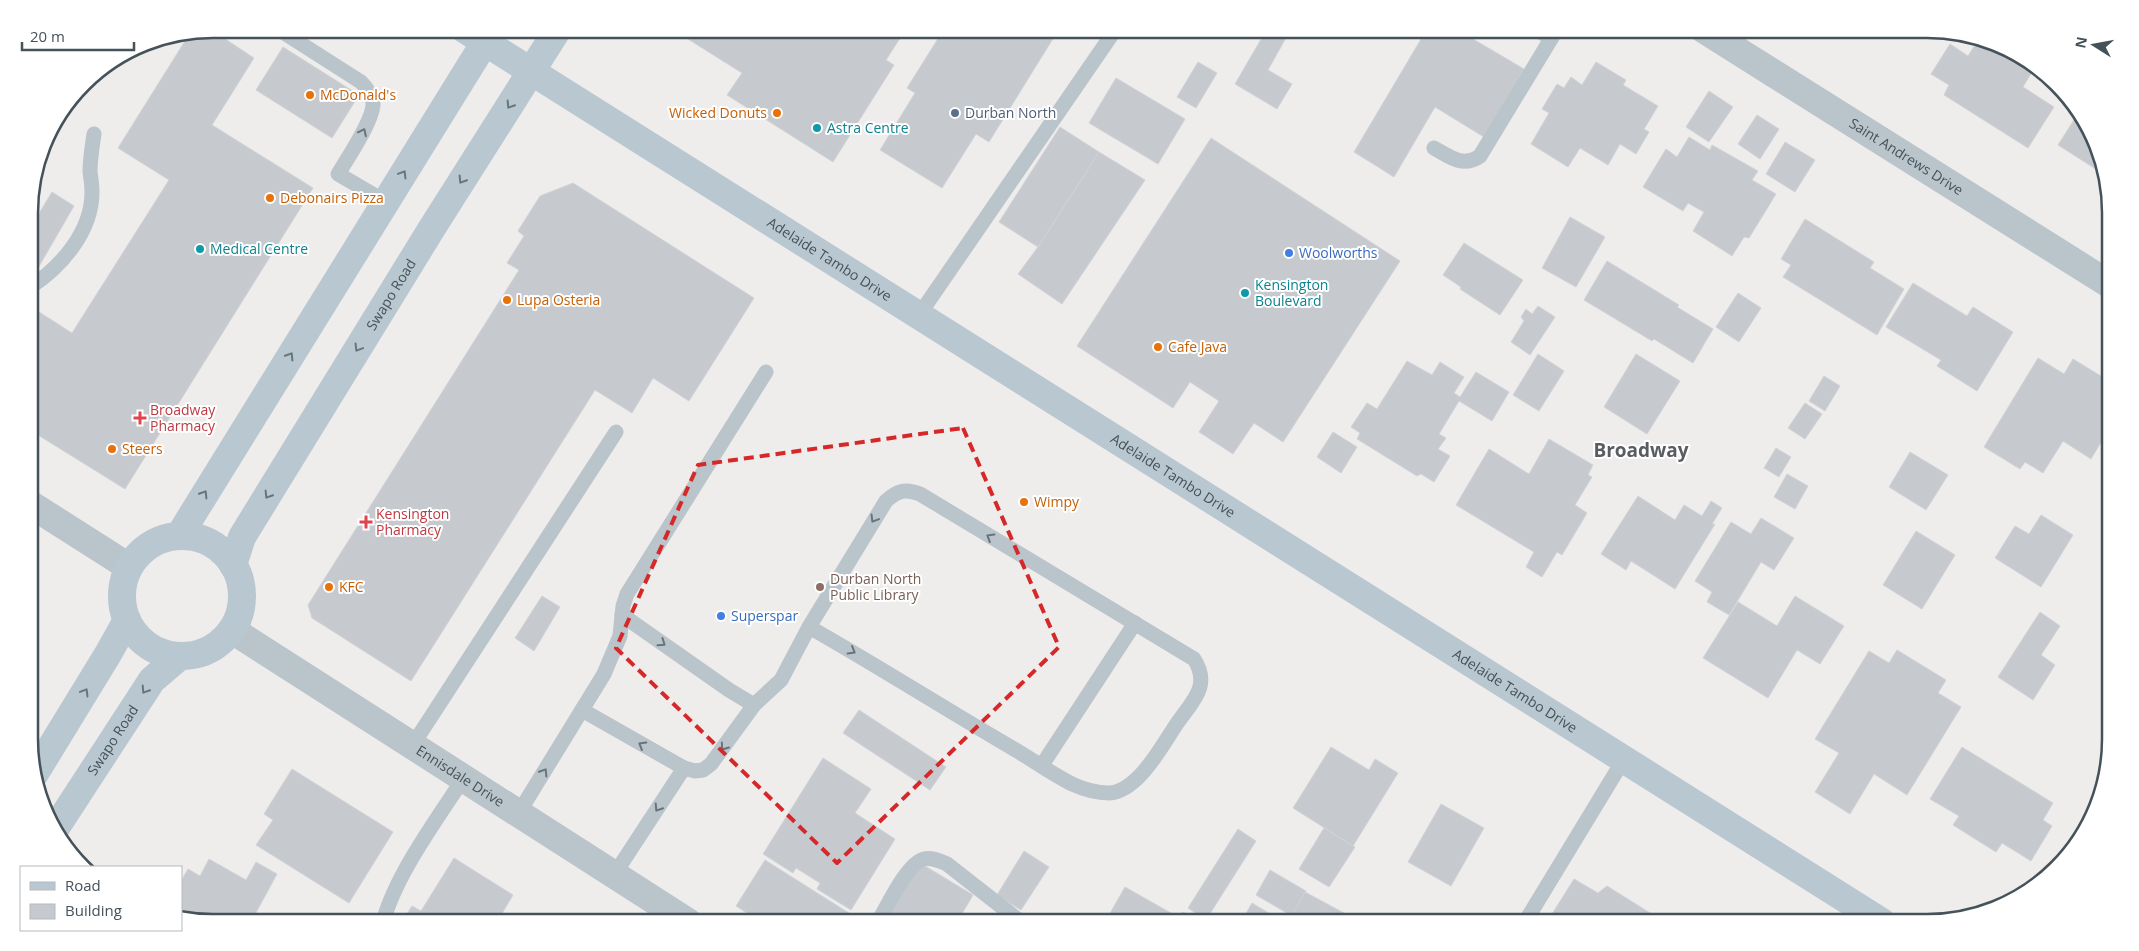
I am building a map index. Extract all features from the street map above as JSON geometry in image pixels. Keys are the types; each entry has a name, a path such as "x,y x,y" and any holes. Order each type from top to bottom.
{"street":[{"path":"179,536 386,202 477,38"},
{"name":"Adelaide Tambo Drive","path":"487,38 531,71 1868,913"},
{"name":"Swapo Road","path":"233,564 242,537 552,38"},
{"name":"Saint Andrews Drive","path":"1717,38 2102,280"},
{"path":"38,509 129,567"},
{"path":"179,536 195,538 210,543 223,553 233,564 241,586 240,609 232,630 218,645 200,654 180,657 158,651 139,639 127,620 122,602 123,584 129,567 139,554 151,545 164,539 179,536"},
{"path":"40,765 127,620"},
{"name":"Ennisdale Drive","path":"232,630 675,914"},
{"name":"Swapo Road","path":"60,823 152,680 180,657"}],"lane":[{"path":"303,38 361,82 370,92 374,105 368,122 338,174 386,202"},
{"path":"918,315 1110,38"},
{"path":"1434,148 1452,159 1464,162 1472,161 1480,156 1551,38"},
{"path":"38,282 53,272 84,230 91,210 91,158 94,134"},
{"path":"518,814 604,674 620,636 627,594 766,372"},
{"path":"412,746 616,432"},
{"path":"582,710 684,768 695,771 703,770 711,764 754,705 780,680 810,627 886,501 900,491 910,490 920,494 1194,659 1200,669 1202,682 1194,701 1138,778 1123,789 1108,793 1073,785 918,690 810,627"},
{"path":"622,615 729,690 754,705"},
{"path":"1042,765 1134,623"},
{"path":"1530,913 1624,759"},
{"path":"614,875 684,768"},
{"path":"386,914 389,903 410,863 463,779"},
{"path":"883,914 908,872 915,864 924,859 934,859 947,864 1010,914"}],"highlighted area":[{"path":"963,428 1059,647 837,863 616,648 698,465"}],"building":[{"name":"Medical Centre","path":"224,38 254,58 212,125 313,188 125,489 38,435 38,311 72,333 169,180 118,148 186,40"},
{"name":"Astra Centre","path":"686,38 900,38 886,60 894,65 833,162 727,95 742,73"},
{"name":"Durban North","path":"938,38 1053,38 989,142 976,134 942,188 880,150 915,93 907,88"},
{"path":"1262,38 1286,38 1268,70 1292,84 1277,109 1235,84"},
{"path":"1422,38 1471,38 1524,69 1484,137 1435,107 1394,177 1354,152"},
{"path":"1950,44 1968,56 1976,44 2014,61 2031,73 2023,87 2054,107 2028,148 1944,95 1949,85 1931,74"},
{"path":"283,47 359,95 332,138 256,90"},
{"path":"1198,62 1217,73 1196,108 1177,97"},
{"path":"1596,62 1626,80 1623,85 1658,106 1644,129 1649,132 1636,154 1620,144 1608,165 1580,148 1568,167 1531,144 1549,113 1542,109 1557,84 1564,88 1571,77 1582,85"},
{"path":"1116,78 1185,119 1158,164 1089,123"},
{"path":"1709,91 1733,107 1709,142 1686,127"},
{"path":"1757,115 1779,129 1760,159 1738,144"},
{"path":"2074,119 2088,146 2096,170 2058,145"},
{"path":"1060,127 1099,152 1038,247 999,222"},
{"path":"1689,137 1710,150 1712,145 1758,171 1752,180 1776,194 1749,238 1744,237 1732,256 1693,231 1704,212 1688,203 1683,211 1643,187 1666,149 1677,157"},
{"name":"Kensington Boulevard","path":"1211,138 1400,261 1283,442 1254,423 1233,454 1199,432 1219,401 1190,382 1173,408 1077,346"},
{"path":"1785,142 1815,160 1795,192 1766,174"},
{"path":"1099,152 1145,180 1062,304 1018,274 1038,247"},
{"path":"573,183 754,298 689,401 653,378 632,413 595,390 411,681 312,618 308,605 519,270 507,263 524,236 518,231 540,196"},
{"path":"52,192 74,206 38,268 38,215"},
{"path":"1570,217 1605,237 1576,287 1542,268"},
{"path":"1805,219 1874,262 1870,268 1904,289 1877,335 1783,277 1791,265 1781,259"},
{"path":"1464,243 1523,280 1500,315 1460,289 1461,287 1443,275"},
{"path":"1607,261 1679,305 1677,307 1713,329 1693,363 1584,300"},
{"path":"1913,283 1967,316 1973,307 2013,332 1977,391 1937,366 1941,360 1886,327"},
{"path":"1738,293 1761,308 1739,342 1716,327"},
{"path":"1538,306 1555,317 1530,355 1511,342 1524,321 1521,317 1526,309 1532,314"},
{"path":"1538,354 1564,371 1539,411 1513,395"},
{"path":"1636,354 1680,381 1647,434 1604,407"},
{"path":"2038,358 2064,374 2073,359 2102,377 2102,441 2091,459 2063,441 2043,473 2025,462 2020,469 1984,447"},
{"path":"1407,361 1432,375 1440,362 1464,377 1454,393 1460,397 1476,372 1509,392 1492,421 1459,401 1439,434 1446,438 1438,449 1450,456 1434,482 1421,474 1417,476 1357,439 1360,433 1351,427 1367,403 1377,409"},
{"path":"1824,376 1840,386 1825,411 1809,401"},
{"path":"1805,403 1822,414 1805,439 1788,428"},
{"path":"1333,432 1357,447 1341,473 1317,457"},
{"path":"1549,439 1593,465 1588,475 1592,477 1575,505 1587,513 1562,555 1557,552 1542,577 1526,567 1534,552 1456,505 1489,449 1529,474"},
{"path":"1776,448 1791,457 1779,477 1764,468"},
{"path":"1910,452 1948,475 1926,510 1889,487"},
{"path":"1787,474 1808,486 1795,509 1774,497"},
{"path":"1638,496 1675,520 1684,505 1702,516 1711,501 1722,508 1712,524 1715,524 1675,589 1631,561 1626,570 1601,554"},
{"path":"2041,515 2073,535 2041,587 1995,558 2015,526 2029,534"},
{"path":"1761,518 1794,538 1774,570 1761,562 1729,615 1707,602 1712,592 1695,581 1731,522 1751,534"},
{"path":"1916,531 1955,555 1922,609 1883,585"},
{"path":"542,596 560,607 534,651 515,638"},
{"path":"1795,596 1844,626 1820,664 1797,650 1768,698 1703,658 1738,602 1777,626"},
{"path":"2040,612 2060,626 2041,655 2055,665 2033,700 1998,677"},
{"path":"1897,650 1946,680 1938,693 1961,707 1907,795 1874,774 1850,814 1815,792 1839,753 1815,739 1869,651 1889,663"},
{"path":"859,710 946,767 930,790 843,733"},
{"path":"1331,747 1369,770 1375,759 1398,773 1353,846 1293,808"},
{"path":"1962,747 2053,803 2043,820 2052,826 2031,861 2002,843 1996,852 1953,825 1959,816 1930,799"},
{"path":"823,758 871,789 855,813 895,839 851,910 817,889 820,883 796,868 793,873 763,854"},
{"path":"292,769 393,832 349,903 256,845 273,820 264,814"},
{"path":"1441,804 1484,828 1451,886 1408,862"},
{"path":"1324,828 1355,847 1329,887 1299,869"},
{"path":"1238,829 1256,841 1210,913 1196,913 1188,908"},
{"path":"1024,851 1049,867 1021,910 997,895"},
{"path":"454,858 513,895 502,914 407,914 412,906 421,911"},
{"path":"209,859 246,880 256,862 277,874 255,914 213,914 182,911 182,879 188,869 200,876"},
{"path":"765,860 850,914 748,914 736,906"},
{"path":"920,863 973,895 962,914 890,914"},
{"path":"1270,870 1306,891 1293,913 1288,913 1256,895"},
{"path":"1574,879 1598,893 1607,886 1650,913 1553,913"},
{"path":"1125,887 1172,913 1110,913"},
{"path":"1305,892 1344,913 1344,913 1293,913"},
{"path":"1252,903 1269,913 1246,913"}],"place":[{"name":"McDonald's","path":"310,95"},
{"name":"Wicked Donuts","path":"777,113"},
{"name":"Durban North","path":"955,113"},
{"name":"Astra Centre","path":"817,128"},
{"name":"Debonairs Pizza","path":"270,198"},
{"name":"Medical Centre","path":"200,249"},
{"name":"Woolworths","path":"1289,253"},
{"name":"Kensington Boulevard","path":"1245,293"},
{"name":"Lupa Osteria","path":"507,300"},
{"name":"Cafe Java","path":"1158,347"},
{"name":"Broadway Pharmacy","path":"140,418"},
{"name":"Steers","path":"112,449"},
{"name":"Wimpy","path":"1024,502"},
{"name":"Kensington Pharmacy","path":"366,522"},
{"name":"KFC","path":"329,587"},
{"name":"Durban North Public Library","path":"820,587"},
{"name":"Superspar","path":"721,616"}],"district":[{"name":"Broadway","path":"1641,450"}]}
